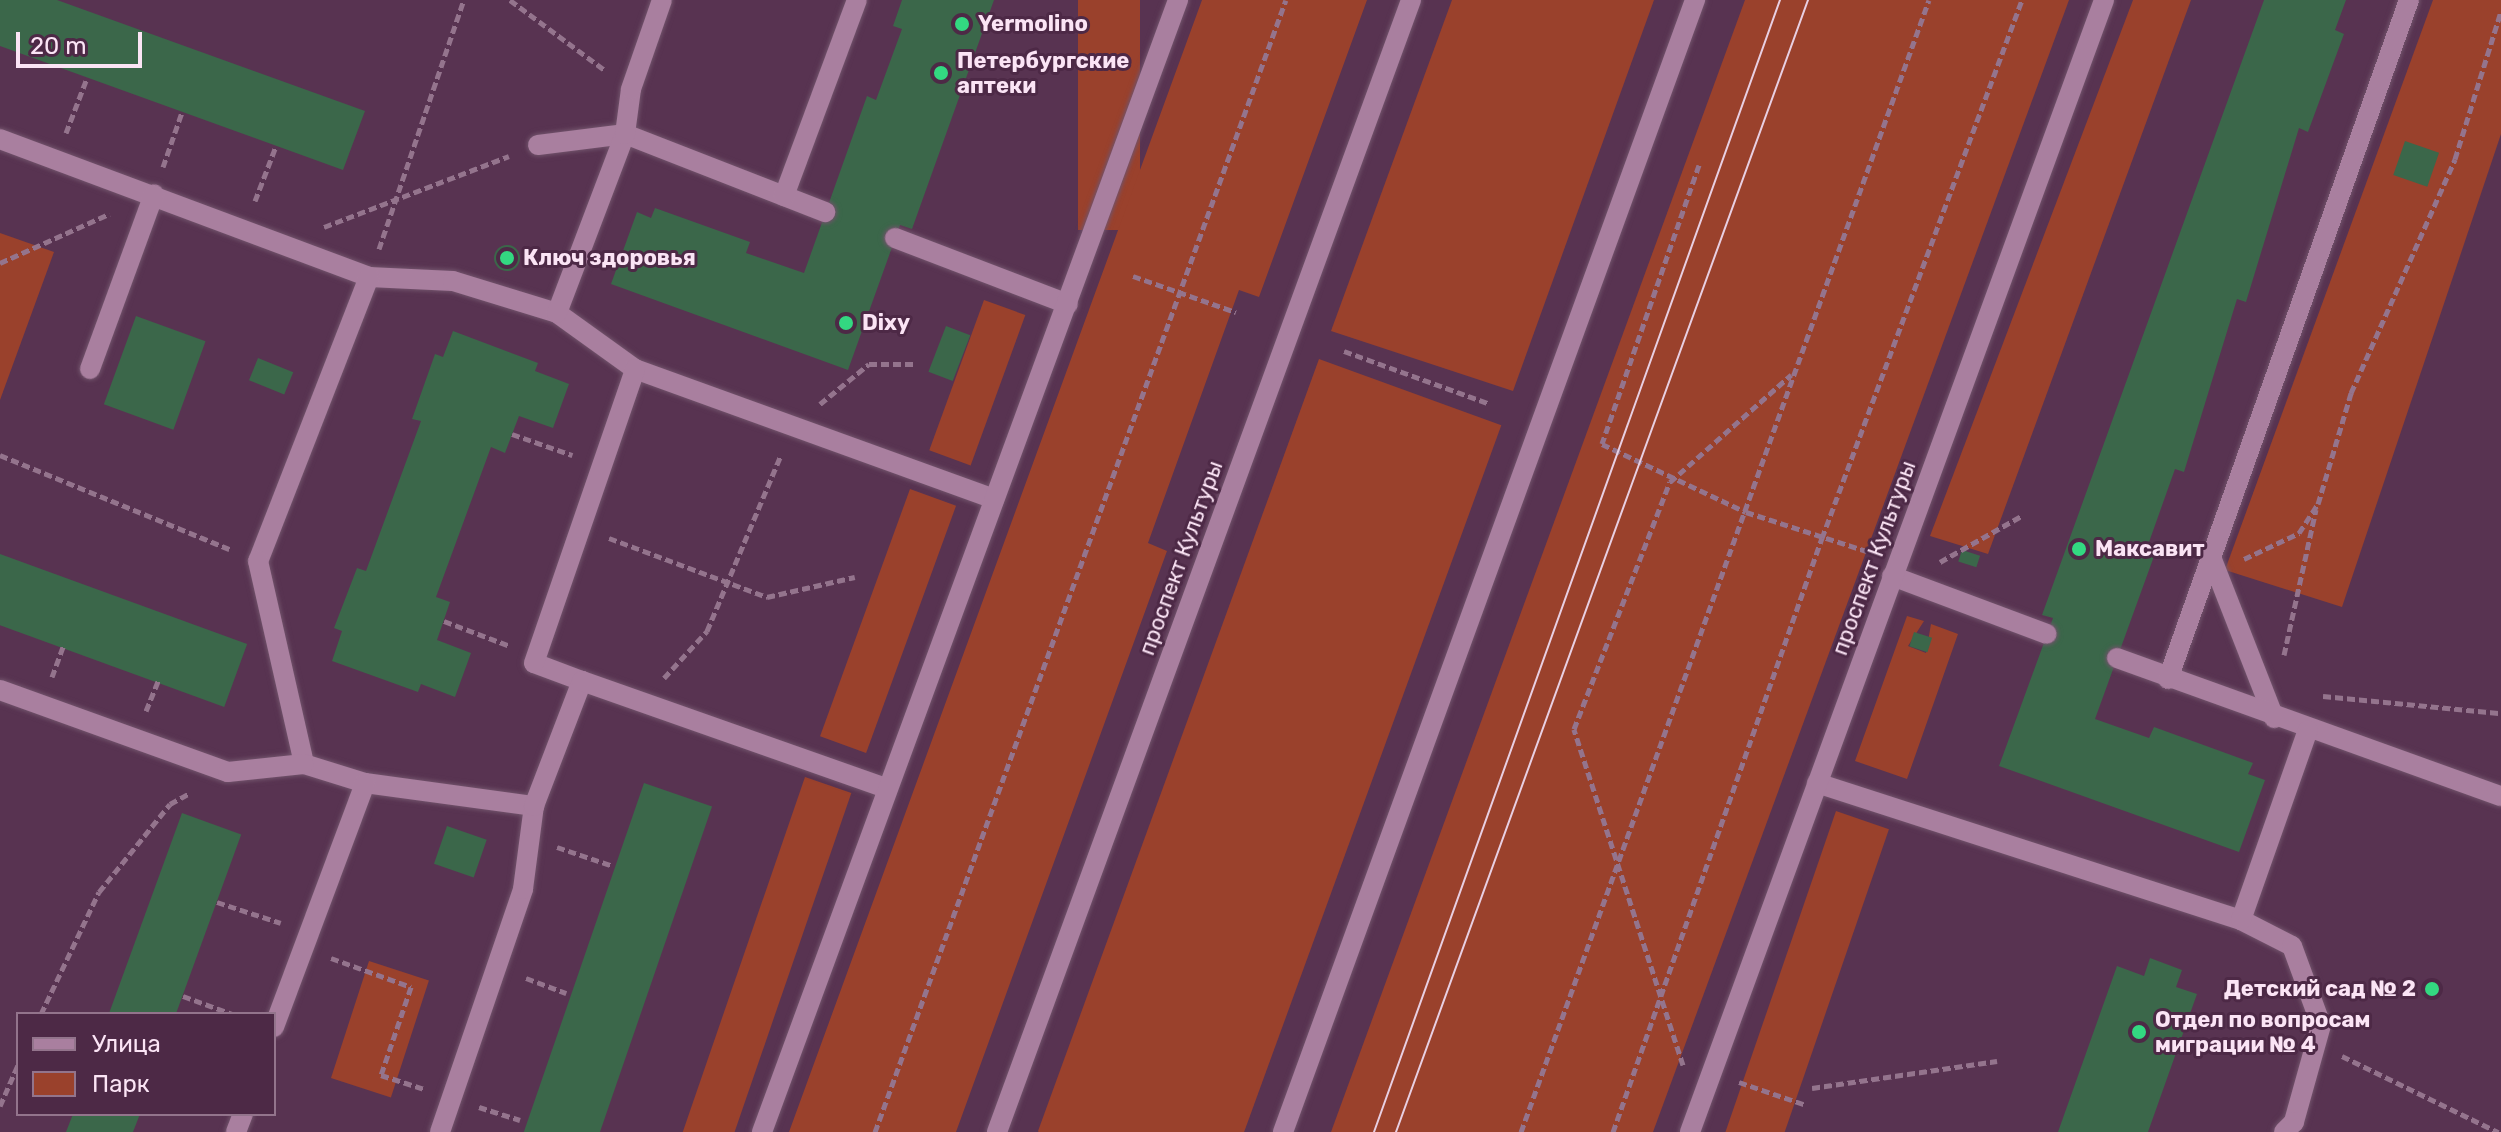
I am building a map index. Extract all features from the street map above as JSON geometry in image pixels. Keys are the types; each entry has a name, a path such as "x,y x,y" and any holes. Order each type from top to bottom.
{"street":[{"path":"557,313 625,134 631,89 662,0"},
{"path":"784,196 857,0"},
{"path":"762,1132 1178,0"},
{"name":"проспект Культуры","path":"997,1132 1411,0"},
{"path":"1283,1132 1695,0"},
{"name":"проспект Культуры","path":"1690,1132 2104,0"},
{"path":"2168,679 2409,0"},
{"path":"538,145 625,134 825,212"},
{"path":"0,139 154,194 369,277 453,281 557,313 635,369 994,499"},
{"path":"90,369 154,194"},
{"path":"895,238 1068,304"},
{"path":"304,764 258,561 369,277"},
{"path":"635,369 534,663 888,789"},
{"path":"2211,557 2274,718"},
{"path":"1892,576 2047,634"},
{"path":"2117,658 2274,718 2501,796"},
{"path":"440,1132 523,889 534,806 582,681"},
{"path":"0,690 228,772 304,764 365,783 534,806"},
{"path":"2241,920 2308,730"},
{"path":"276,1022 365,783"},
{"path":"1817,783 2241,920 2292,946 2321,1025 2294,1122 2284,1132"}],"path":[{"path":"369,277 464,0"},
{"path":"510,0 631,89"},
{"path":"875,1132 1182,294 1286,0"},
{"path":"1521,1132 1617,877 1746,512 1791,374 1929,0"},
{"path":"1613,1132 1822,538 2022,0"},
{"path":"2274,718 2318,504 2351,393 2455,159 2501,11"},
{"path":"56,159 87,78"},
{"path":"0,263 154,194 182,112"},
{"path":"282,244 538,145"},
{"path":"244,229 276,146"},
{"path":"1699,165 1602,444 1640,457 1670,482 1746,512 1867,551"},
{"path":"1133,276 1236,312"},
{"path":"1344,351 1488,403"},
{"path":"643,701 707,631 792,426 869,364 916,364"},
{"path":"1791,374 1670,482 1574,729 1617,877 1678,1063 1806,1105"},
{"path":"512,434 602,466"},
{"path":"0,455 258,561"},
{"path":"2211,557 2272,551 2299,533 2318,504"},
{"path":"1924,571 2023,515"},
{"path":"581,526 726,585 767,597 855,577"},
{"path":"444,621 504,642 534,663"},
{"path":"2308,730 2323,696 2501,713"},
{"path":"42,1012 99,892 170,804 228,772"},
{"path":"530,837 613,866"},
{"path":"217,902 411,987 381,1075 520,1120"},
{"path":"498,968 566,993"},
{"path":"183,996 227,1012"},
{"path":"2315,1045 2498,1132"},
{"path":"1812,1088 1997,1061"},
{"path":"0,1106 16,1070"}],"green space":[{"path":"1078,0 1140,0 1140,230 1078,230"},
{"path":"1202,0 1367,0 1259,297 1239,290 1148,543 1167,551 956,1132 789,1132"},
{"path":"1452,0 1654,0 1513,391 1331,331"},
{"path":"1745,0 2069,0 1653,1132 1331,1132"},
{"path":"2133,0 2191,0 1988,554 1930,536"},
{"path":"2433,0 2501,0 2501,134 2342,607 2225,570"},
{"path":"0,233 54,252 0,400"},
{"path":"984,300 1025,315 971,465 929,450"},
{"path":"1319,359 1501,425 1244,1132 1038,1131"},
{"path":"910,489 956,506 866,753 820,736"},
{"path":"1907,616 1924,621 1908,646 1926,653 1931,624 1958,634 1907,779 1855,761"},
{"path":"805,777 851,793 735,1132 683,1132"},
{"path":"1836,811 1889,829 1785,1132 1725,1132"},
{"path":"369,961 429,980 391,1097 331,1078"}],"building":[{"path":"0,0 57,0 365,111 343,170 0,46"},
{"path":"902,0 994,0 912,229 900,225 848,370 611,284 637,212 651,218 655,208 750,242 746,253 804,273 867,96 876,100 902,29 893,26"},
{"path":"2264,0 2346,0 2335,30 2344,34 2308,132 2299,128 2246,302 2237,299 2184,472 2175,469 2148,545 2157,548 2095,719 2149,738 2154,727 2253,763 2248,774 2265,780 2239,852 1999,766 2053,618 2042,615"},
{"path":"2405,141 2439,153 2427,187 2393,175"},
{"name":"Ключ здоровья","path":"507,245 516,249 520,258 516,267 507,271 498,267 494,258 498,249"},
{"path":"136,316 206,341 173,430 104,404"},
{"path":"946,326 970,335 953,381 928,372"},
{"path":"453,331 538,363 535,371 569,384 553,428 519,416 505,453 491,447 436,597 450,602 437,640 471,653 455,697 421,684 418,692 332,661 342,631 334,628 357,568 366,571 421,421 412,419 435,354 443,357"},
{"path":"258,358 293,372 284,394 249,380"},
{"path":"1962,550 1980,556 1976,567 1958,561"},
{"path":"0,554 247,644 224,707 0,625"},
{"path":"1914,632 1932,638 1927,652 1909,646"},
{"path":"644,783 712,806 600,1132 524,1132"},
{"path":"182,813 241,835 177,1012 110,1012"},
{"path":"447,826 487,840 474,877 434,864"},
{"name":"Отдел по вопросам миграции № 4","path":"2150,958 2182,970 2176,987 2197,994 2148,1132 2058,1132 2117,966 2144,976"},
{"path":"72,1116 139,1116 133,1132 66,1132"}],"tram line":[{"path":"1374,1132 1780,0"},
{"path":"1396,1132 1808,0"}],"place":[{"name":"Yermolino","path":"962,24"},
{"name":"Петербургские аптеки","path":"941,73"},
{"name":"Ключ здоровья","path":"507,258"},
{"name":"Dixy","path":"846,323"},
{"name":"Максавит","path":"2079,549"},
{"name":"Детский сад № 2","path":"2432,989"},
{"name":"Отдел по вопросам миграции № 4","path":"2139,1032"}]}
